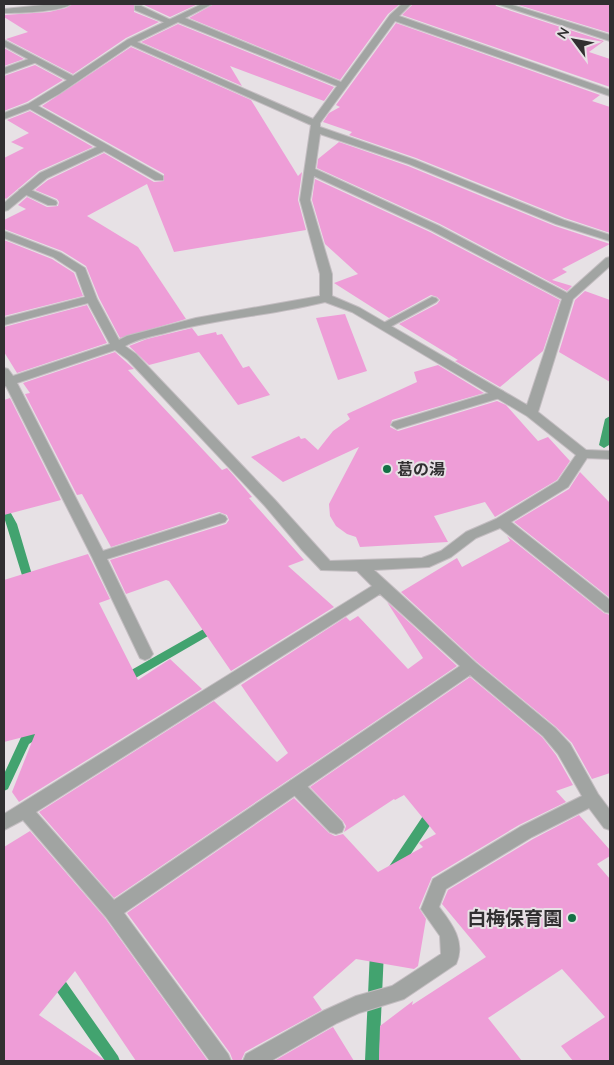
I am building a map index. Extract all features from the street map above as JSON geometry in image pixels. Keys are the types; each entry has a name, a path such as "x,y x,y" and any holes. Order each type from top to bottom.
{"street":[{"path":"4,11 67,4"},
{"path":"4,116 31,106 74,80 130,42 208,4"},
{"path":"326,298 326,274 305,200 315,126 342,85 356,71 393,17 407,4"},
{"path":"501,4 610,38"},
{"path":"138,8 342,85"},
{"path":"393,17 610,93"},
{"path":"130,42 315,126 412,162 560,222 610,238"},
{"path":"4,43 74,80"},
{"path":"4,71 34,60"},
{"path":"31,106 159,178"},
{"path":"4,208 24,190 56,168 104,147"},
{"path":"308,170 435,228 568,298"},
{"path":"24,190 52,203"},
{"path":"4,234 57,255 81,270 82,301 117,346 138,363 270,503 307,547 326,566 424,563 446,554 471,535 501,522 562,484 583,454"},
{"path":"531,413 568,298 610,260"},
{"path":"145,654 99,558 6,379 117,346 131,338 188,323 302,304 326,298 356,310 531,413 583,454 610,455"},
{"path":"384,326 432,300"},
{"path":"4,322 82,301"},
{"path":"397,425 499,394"},
{"path":"99,558 220,519"},
{"path":"501,522 610,608"},
{"path":"360,566 380,588 549,732 564,749 592,799 610,823"},
{"path":"4,822 380,588"},
{"path":"112,911 471,667"},
{"path":"296,786 336,827"},
{"path":"254,1061 356,1004 397,993 450,958 449,934 430,909 439,884 526,832 592,799"},
{"path":"25,810 112,911 221,1061"}],"building":[{"path":"73,4 142,4 134,5 134,12 159,22 126,38 73,74 6,39 28,32 4,17 4,15 49,12 66,8"},
{"path":"142,4 198,4 170,17"},
{"path":"214,4 400,4 388,14 340,80 189,18"},
{"path":"413,4 495,4 496,6 604,41 589,52 610,59 610,87 402,15"},
{"path":"515,4 610,4 610,33"},
{"path":"396,23 600,95 592,101 610,107 610,233 565,218 416,158 349,135 352,132 323,122 329,113 340,107 336,105"},
{"path":"178,24 334,87 324,101 230,66 242,86 141,42"},
{"path":"131,47 251,100 298,176 302,172 298,200 306,230 174,252 147,184 87,216 138,247 186,319 120,338 99,298 86,266 62,251 4,229 4,220 26,209 18,205 27,197 47,207 58,206 59,202 57,199 35,190 48,180 104,153 154,182 164,181 164,174 42,106"},
{"path":"4,48 24,59 4,66"},
{"path":"35,65 63,80 27,102 4,111 4,76"},
{"path":"30,111 93,147 39,171 6,199 4,197 4,158 24,148 11,142 29,133 7,120"},
{"path":"339,142 408,166 555,226 610,244 562,269 567,272 552,280 572,286 567,291 440,224 317,168 318,159"},
{"path":"315,179 430,232 560,300 543,351 500,387 455,361 458,360 399,324 437,304 440,300 437,297 431,295 389,318 334,283 358,274 325,244 312,200"},
{"path":"4,240 52,259 74,273 83,296 4,316"},
{"path":"585,291 610,300 610,382 559,352 575,300"},
{"path":"87,305 107,343 17,373 4,352 4,327"},
{"path":"345,314 367,371 338,380 316,318"},
{"path":"192,328 198,336 216,332 217,335 222,334 243,368 249,366 270,395 238,405 199,352 149,365 129,346 147,339"},
{"path":"115,352 134,369 128,370 222,470 227,468 235,477 252,497 249,498 304,560 288,566 334,607 231,671 169,581 166,580 126,594 110,560 226,524 229,520 227,515 219,512 111,547 82,494 77,495 25,394 30,393 23,383"},
{"path":"438,365 484,393 392,420 390,427 398,431 497,401 506,405 538,441 548,437 570,461 557,480 495,517 485,502 434,516 448,542 360,547 356,537 347,534 336,526 330,516 329,504 359,447 283,482 251,457 299,436 301,439 305,438 318,450 333,431 350,419 347,414 417,382 414,372"},
{"path":"10,398 61,500 4,515 4,400"},
{"path":"580,472 610,503 610,598 514,522 569,489"},
{"path":"507,536 604,613 610,615 610,773 592,779 572,743 556,727 477,662 401,592 457,558 462,567 510,541"},
{"path":"88,554 110,599 99,603 138,680 170,659 202,689 19,802 12,792 35,734 4,742 4,580"},
{"path":"387,602 457,666 114,898 39,812 214,701 277,762 288,753 241,685 346,617 350,621 358,616 408,669 423,658"},
{"path":"470,677 542,737 556,755 573,785 556,791 566,802 519,825 432,877 419,908 426,919 418,966 414,969 356,959 313,997 322,1010 245,1052 241,1061 233,1061 230,1053 127,913 294,798 329,833 335,836 343,834 378,872 423,847 419,843 436,834 404,795 394,799 344,832 346,826 343,821 310,787"},
{"path":"579,815 610,850 610,856 597,864 610,879 610,1061 573,1061 561,1046 605,1017 562,969 488,1018 522,1061 379,1061 380,1026 413,1001 412,1005 486,957 442,904 448,890 533,839"},
{"path":"30,831 105,918 208,1061 136,1061 75,971 39,1015 106,1061 4,1061 4,847"},
{"path":"333,1027 354,1061 274,1061"}],"waterway":[{"path":"604,445 610,419"},
{"path":"4,508 12,524 30,585"},
{"path":"123,680 216,626"},
{"path":"25,741 47,727"},
{"path":"4,786 27,736"},
{"path":"394,869 433,811"},
{"path":"372,1061 377,951"},
{"path":"54,976 113,1061"}],"place":[{"name":"葛の湯","path":"387,469"},
{"name":"白梅保育園","path":"572,918"}]}
